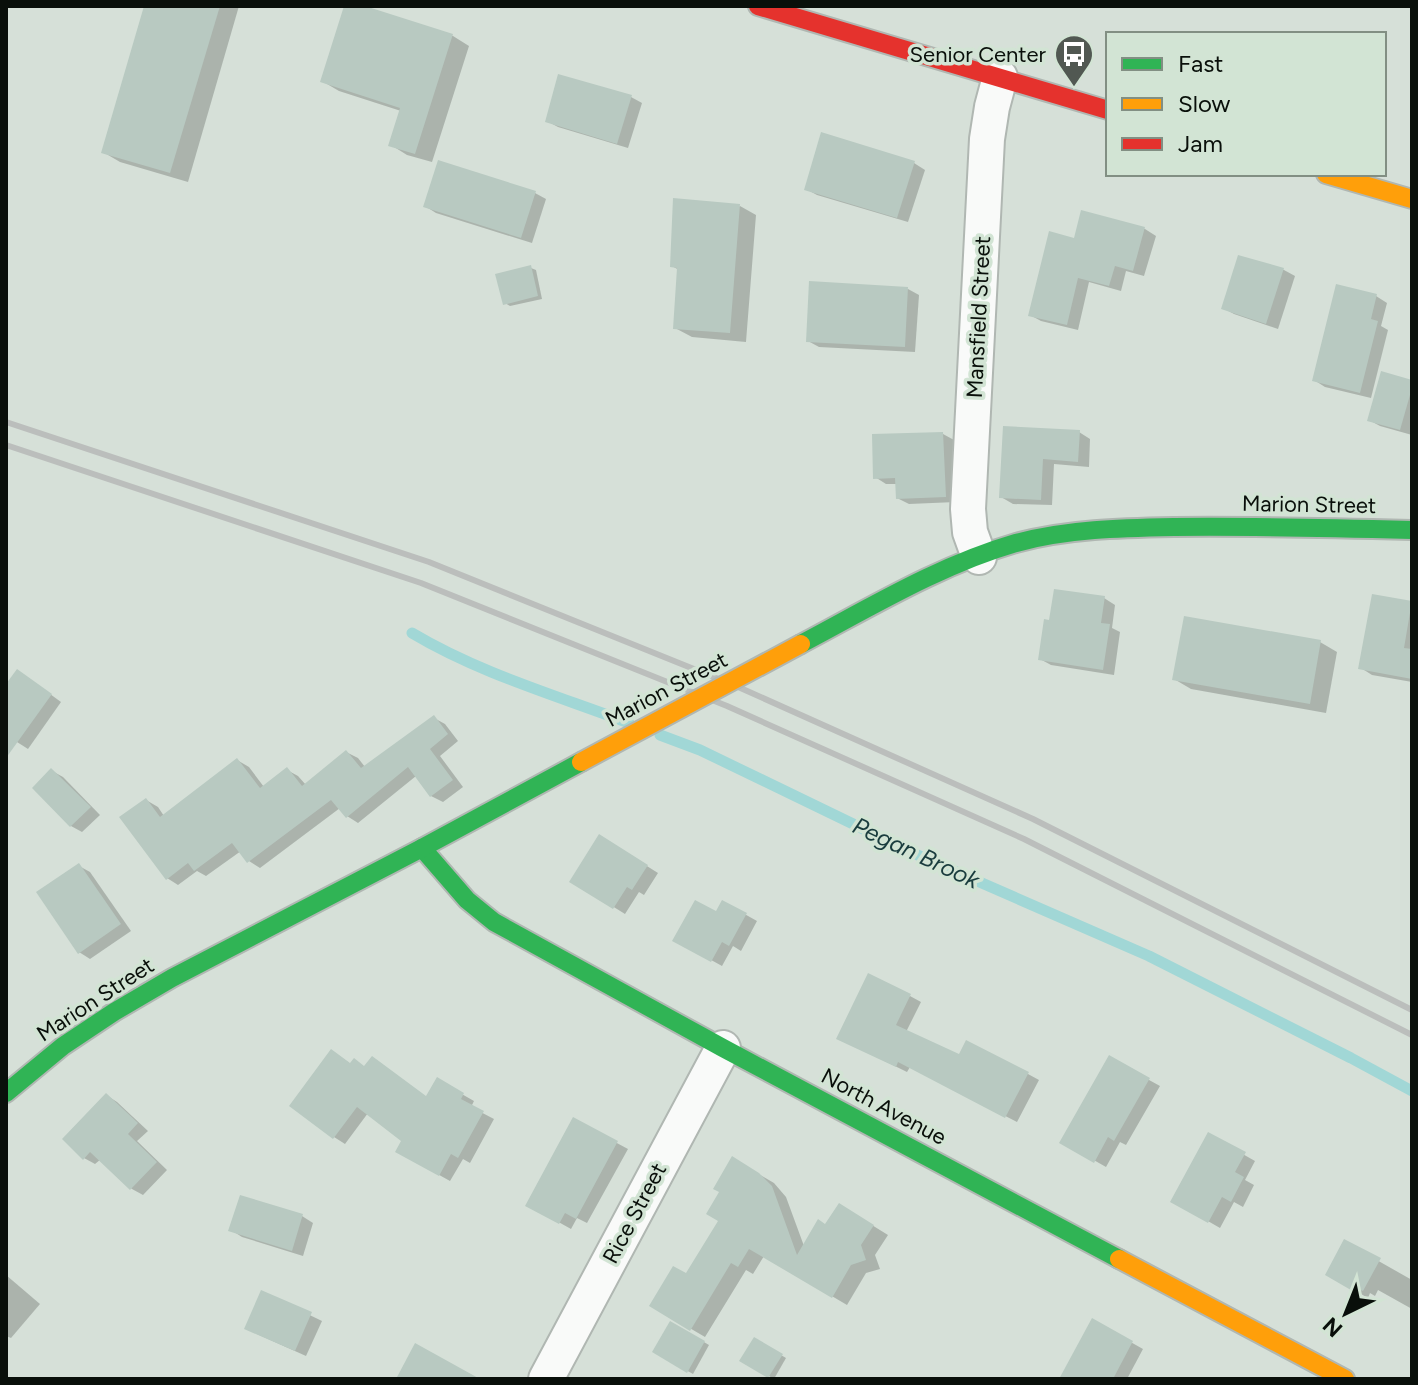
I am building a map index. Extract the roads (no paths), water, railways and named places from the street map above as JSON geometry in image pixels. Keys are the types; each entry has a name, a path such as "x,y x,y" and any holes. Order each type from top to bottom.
{"street":[{"path":"758,6 1106,109"},
{"name":"Mansfield Street","path":"979,557 970,532 968,509 987,139 1000,77"},
{"path":"1333,176 1412,199"},
{"name":"Marion Street","path":"6,1093 63,1046 184,971 422,848 801,644 908,589 979,557 1016,543 1057,535 1147,528 1201,526 1412,530"},
{"name":"North Avenue","path":"422,848 467,900 494,922 723,1048 1345,1379"},
{"name":"Rice Street","path":"546,1379 723,1048"}],"waterway":[{"name":"Pegan Brook","path":"412,633 491,672 629,723"},
{"name":"Pegan Brook","path":"660,735 700,750 913,853 1149,956 1412,1091"}],"railway":[{"path":"6,422 429,562 736,686 1033,819 1412,1010"},
{"path":"6,445 421,583 727,706 1024,839 1412,1035"}],"place":[{"name":"Senior Center","path":"1074,88"}]}
